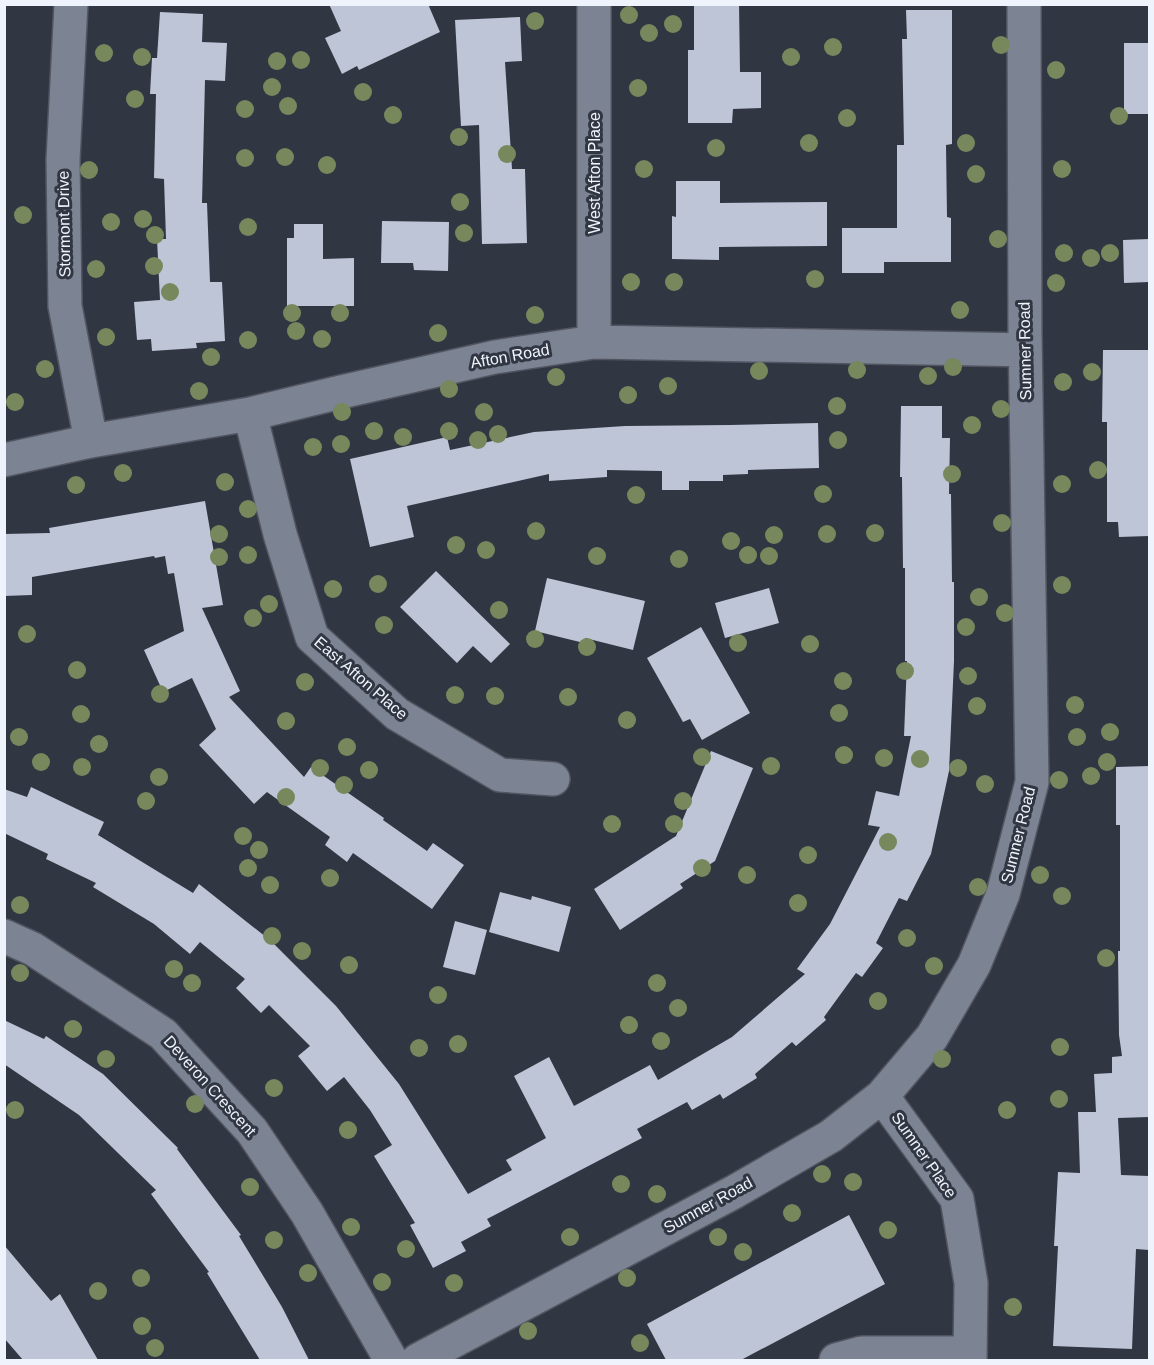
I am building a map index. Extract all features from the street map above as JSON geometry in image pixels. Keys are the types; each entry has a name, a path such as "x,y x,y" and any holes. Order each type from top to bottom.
{"street":[{"name":"Stormont Drive","path":"70,4 63,160 65,306 92,441"},
{"name":"West Afton Place","path":"594,4 594,342"},
{"name":"Sumner Road","path":"418,1360 734,1192 831,1136 882,1096 932,1037 974,964 1003,894 1032,782 1025,350 1024,4"},
{"name":"Afton Road","path":"4,460 92,441 250,414 495,357 594,342 1025,350"},
{"name":"East Afton Place","path":"250,414 280,534 312,637 397,714 500,776 553,779"},
{"name":"Deveron Crescent","path":"4,936 33,949 163,1034 252,1131 307,1213 391,1360"},
{"name":"Sumner Place","path":"882,1096 957,1198 971,1283 970,1357"},
{"path":"836,1360 862,1353 970,1357"}],"building":[{"path":"329,4 428,4 440,32 359,70 357,66 342,74 325,38 341,31"},
{"path":"694,4 739,4 740,72 761,72 761,108 733,109 732,123 688,123 688,50 694,50"},
{"path":"906,10 952,10 952,144 946,145 947,217 951,218 951,262 884,262 884,273 842,273 842,228 897,228 897,145 904,145 902,39 907,39"},
{"path":"160,12 203,14 202,42 227,43 225,81 205,80 202,203 207,203 210,282 222,282 225,341 196,343 197,348 152,351 151,339 137,340 134,302 160,300 157,239 166,239 164,179 154,178 156,94 150,94 152,58 157,58"},
{"path":"520,17 522,61 505,62 512,169 525,169 527,243 482,244 479,125 461,126 455,20"},
{"path":"1124,43 1149,43 1149,114 1124,114"},
{"path":"676,181 720,181 720,203 827,202 827,246 719,247 719,260 672,259 672,216 676,217"},
{"path":"382,221 449,222 448,271 414,270 413,263 381,263"},
{"path":"294,224 323,224 323,259 354,258 354,306 287,306 287,238 294,238"},
{"path":"1149,239 1149,282 1124,283 1123,240"},
{"path":"1103,350 1149,350 1149,536 1119,537 1118,522 1107,522 1107,422 1102,422"},
{"path":"901,406 942,406 942,438 950,438 949,494 951,494 952,582 954,582 954,661 949,771 931,854 907,901 899,898 876,943 883,948 862,977 856,973 824,1017 826,1020 796,1046 792,1042 755,1074 757,1078 723,1099 720,1094 692,1110 687,1102 637,1129 642,1138 487,1219 491,1226 461,1242 466,1251 433,1268 410,1225 415,1223 374,1156 392,1145 370,1110 344,1077 327,1091 298,1056 310,1046 269,1005 261,1013 236,988 245,979 200,942 190,954 154,924 93,887 96,883 46,859 48,854 4,833 4,789 27,797 31,787 104,822 98,835 193,893 199,884 271,941 336,1006 399,1084 468,1194 512,1170 506,1160 546,1138 514,1076 549,1057 574,1106 650,1065 658,1080 732,1037 805,974 797,969 830,924 880,827 868,825 876,791 899,796 911,736 904,736 907,661 905,661 902,477 900,477"},
{"path":"818,423 819,468 748,470 748,474 723,475 723,481 689,481 689,490 662,490 662,471 607,470 607,477 549,481 549,474 407,506 414,537 370,547 350,459 447,437 450,450 534,432 625,426"},
{"path":"205,501 223,605 202,608 240,691 229,697 304,777 311,767 427,851 433,843 464,865 432,909 353,853 347,862 325,845 330,837 267,792 254,804 199,745 216,729 192,678 163,692 144,650 184,631 174,573 168,574 165,556 32,577 32,595 4,596 4,534 50,533 49,528"},
{"path":"436,571 510,644 491,663 473,646 457,663 400,607"},
{"path":"547,578 645,601 633,650 585,638 584,643 535,631"},
{"path":"769,588 779,623 725,638 715,603"},
{"path":"701,627 750,713 702,740 690,719 683,722 647,658"},
{"path":"711,751 753,768 715,861 680,884 683,888 620,930 594,889 676,836"},
{"path":"1149,766 1149,1117 1118,1118 1121,1175 1149,1176 1149,1250 1136,1249 1132,1349 1053,1346 1058,1246 1054,1246 1058,1172 1080,1173 1078,1112 1096,1112 1094,1074 1112,1073 1112,1057 1122,1056 1119,1035 1118,951 1120,951 1120,825 1116,825 1116,767"},
{"path":"500,892 531,900 532,896 571,907 559,952 489,932"},
{"path":"455,921 487,930 475,975 443,967"},
{"path":"4,1020 44,1039 46,1036 103,1074 178,1148 241,1235 239,1236 282,1307 309,1360 260,1360 207,1273 209,1272 151,1194 156,1190 79,1115 4,1064"},
{"path":"849,1215 885,1284 741,1360 666,1360 647,1324"},
{"path":"4,1245 51,1301 60,1294 98,1360 23,1360 4,1338"}]}
